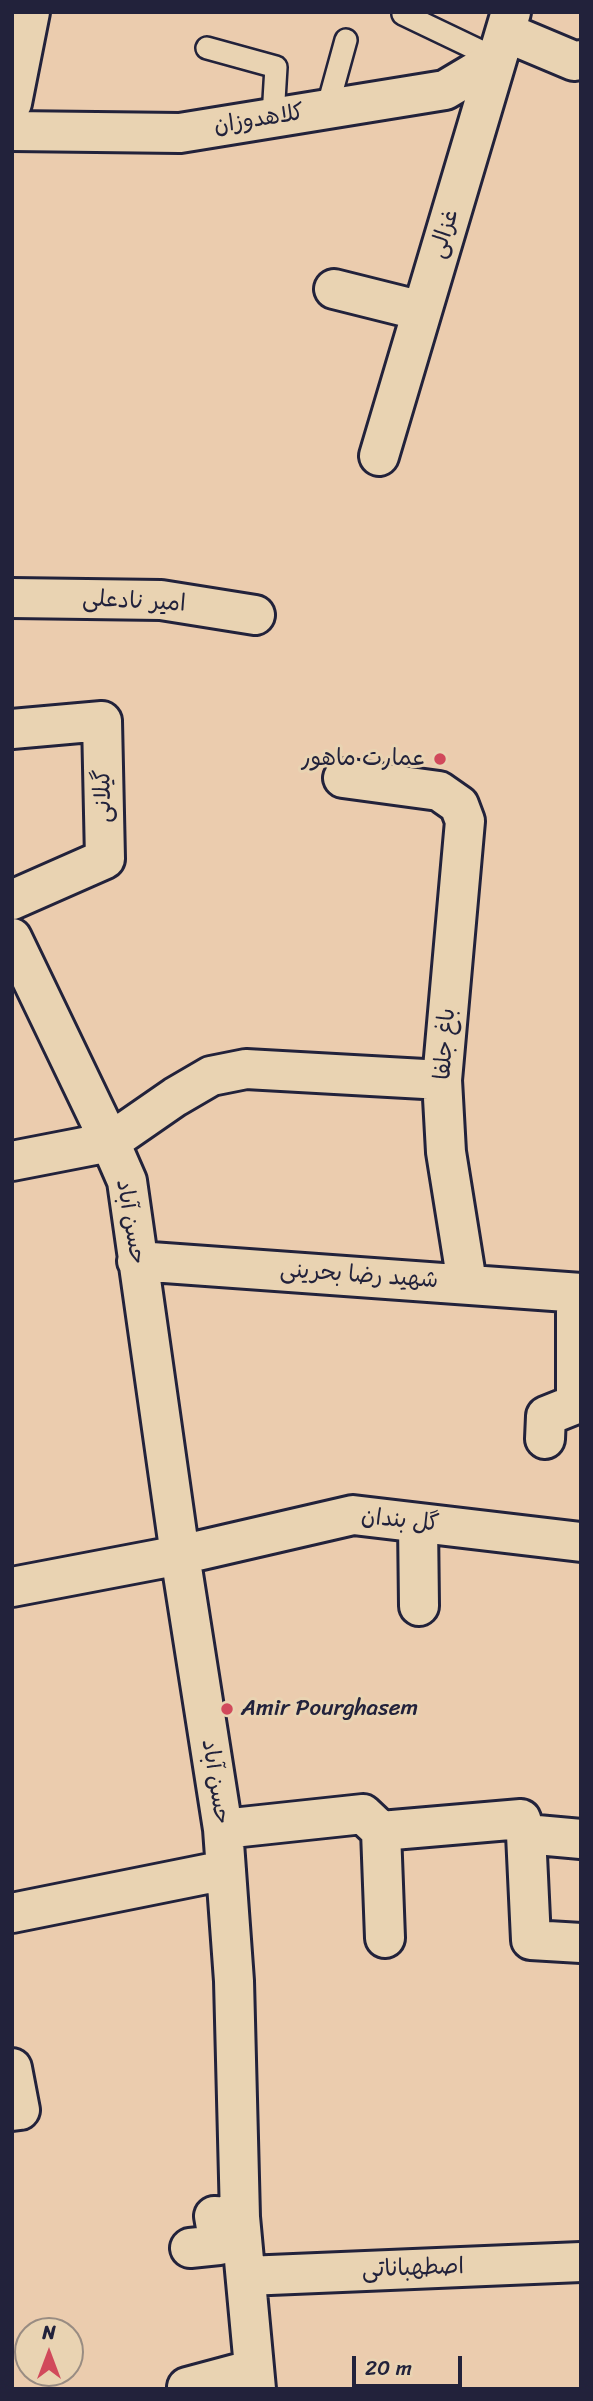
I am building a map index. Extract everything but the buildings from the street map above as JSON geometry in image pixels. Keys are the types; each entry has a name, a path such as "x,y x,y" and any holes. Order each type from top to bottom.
{"street":[{"path":"12,103 30,12"},
{"path":"504,34 574,61 581,60"},
{"name":"کلاهدوزان","path":"12,131 180,133 445,90 504,34"},
{"name":"غزالی","path":"379,456 504,34"},
{"path":"334,289 422,311"},
{"name":"امیر نادعلی","path":"12,597 161,600 255,615"},
{"name":"گیلانی","path":"12,729 102,721 105,859 12,900"},
{"name":"باغ جلفا","path":"343,778 439,791 459,804 465,821 442,1080 446,1152 467,1283"},
{"path":"13,942 110,1142"},
{"path":"12,1161 110,1142 175,1097 211,1076 246,1069 442,1080"},
{"name":"حسن آباد","path":"110,1142 127,1181 180,1555 223,1829 234,1981 240,2217 255,2379"},
{"name":"شهید رضا بحرینی","path":"138,1261 578,1293"},
{"path":"545,1438 546,1416 578,1402 578,1293"},
{"name":"گل بندان","path":"12,1587 180,1555 353,1515 581,1542"},
{"path":"418,1523 419,1606"},
{"path":"223,1829 363,1814 381,1831 385,1938"},
{"path":"381,1831 521,1819 526,1834 531,1940 581,1943"},
{"path":"526,1834 581,1839"},
{"path":"12,1913 226,1870"},
{"path":"12,2068 20,2110 12,2111"},
{"path":"190,2248 219,2245 214,2216 240,2217"},
{"name":"اصطهباناتی","path":"246,2276 581,2262"},
{"path":"187,2387 255,2379"}],"lane":[{"path":"403,14 504,34"},
{"path":"327,109 346,40"},
{"path":"207,48 276,67 273,117"}],"place":[{"name":"عمارت ماهور","path":"440,759"},
{"name":"Amir Pourghasem","path":"227,1709"}]}
